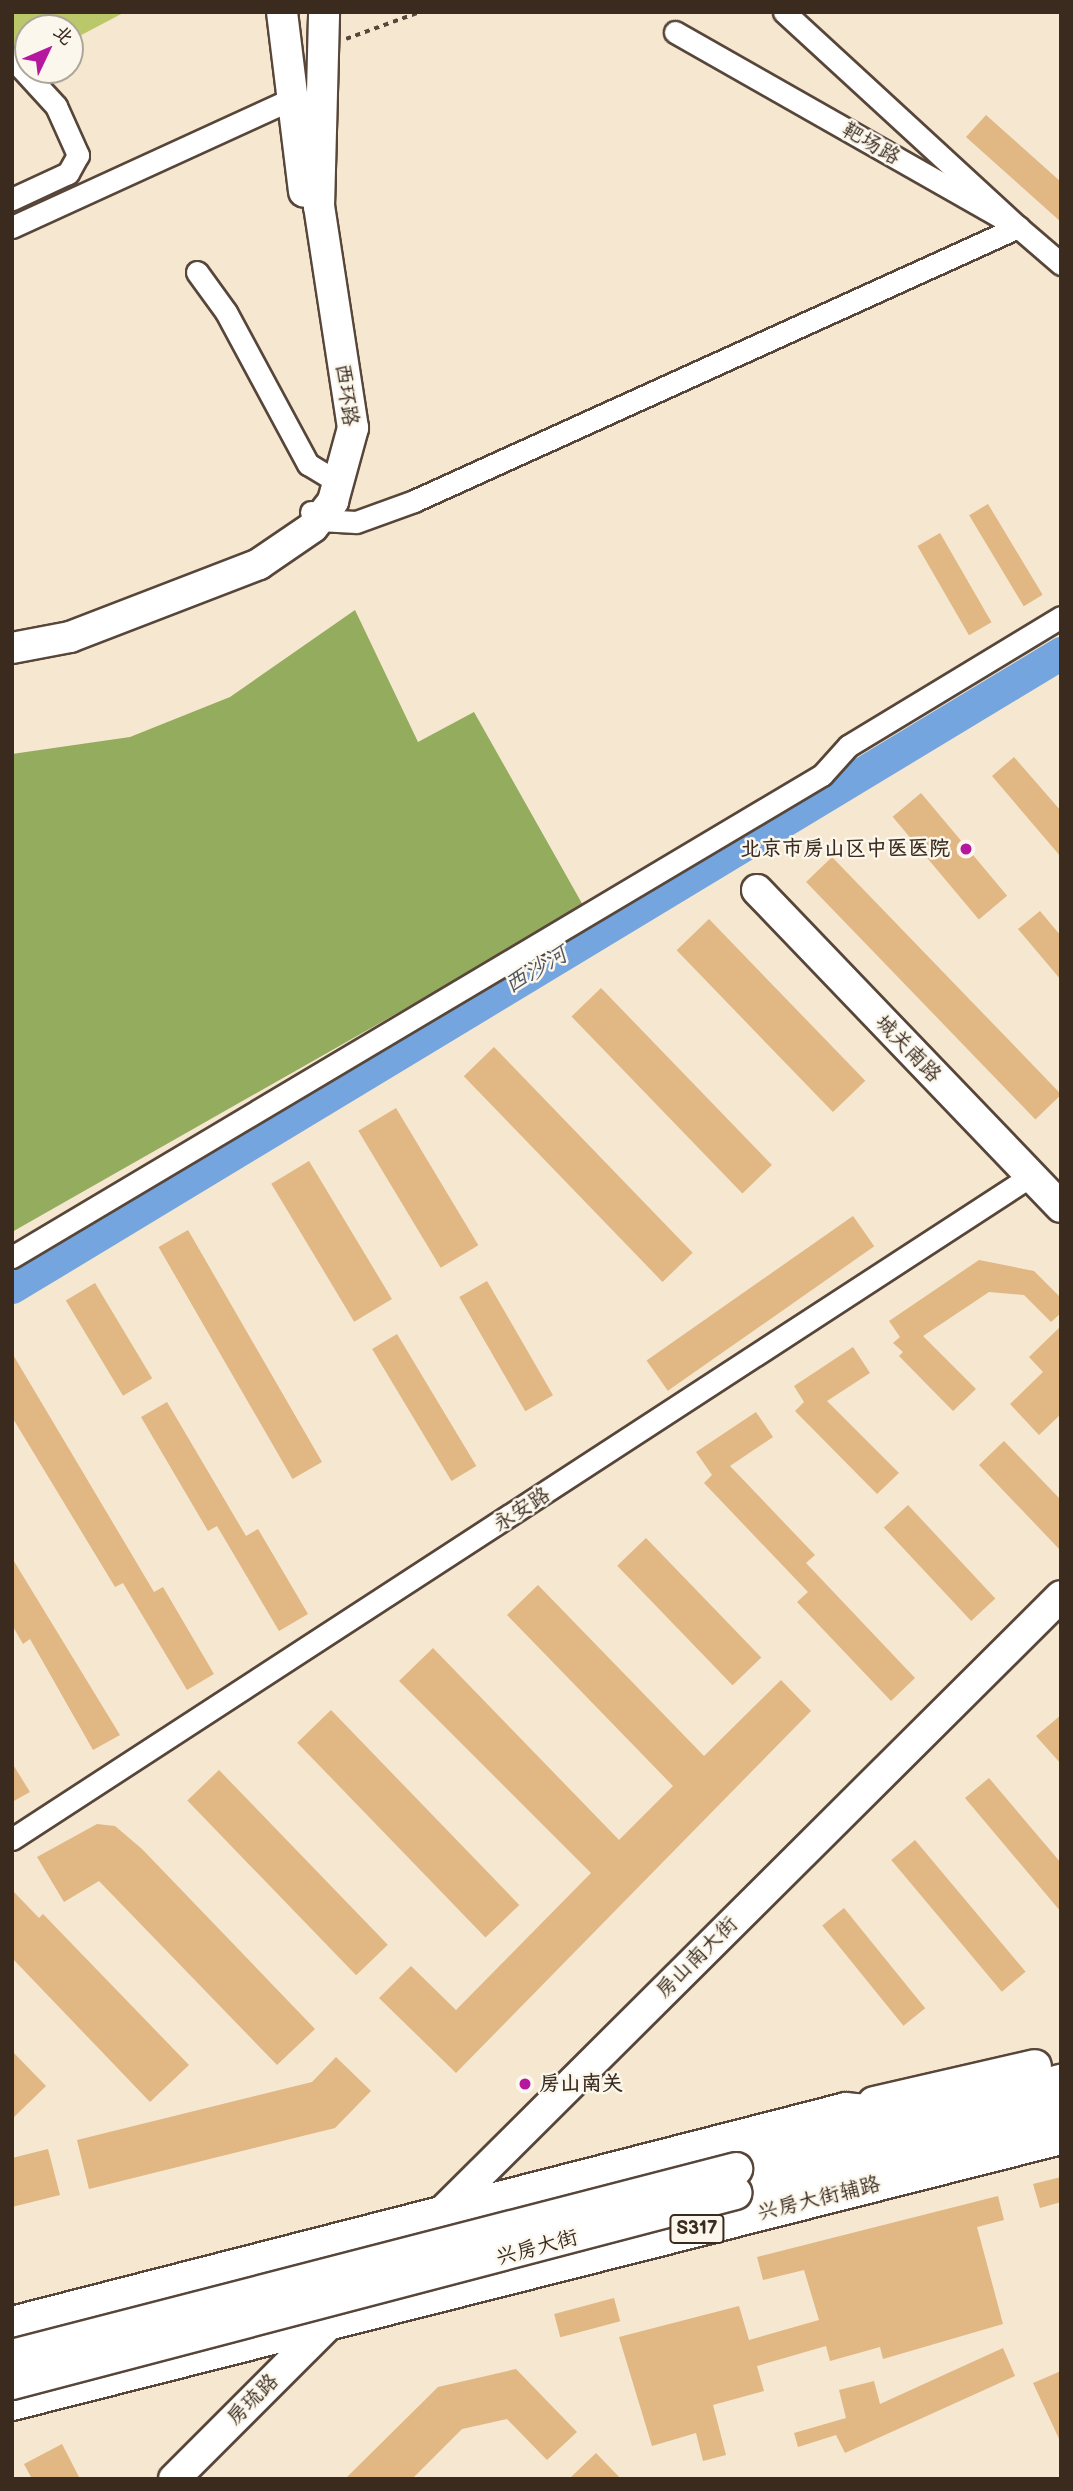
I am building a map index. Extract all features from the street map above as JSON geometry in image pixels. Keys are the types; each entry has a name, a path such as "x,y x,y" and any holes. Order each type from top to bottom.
{"main road":[{"name":"西环路","path":"12,635 91,617 246,556 314,515 330,477 339,409 290,100 282,12"},
{"name":"西环路","path":"12,648 70,637 158,607 277,554 342,481 353,428 319,207 324,12"},
{"name":"城关南路","path":"757,890 1029,1177 1061,1207"},
{"name":"房山南大街","path":"333,2321 1061,1596"},
{"name":"兴房大街","path":"12,2323 846,2109 1061,2060"},
{"name":"兴房大街","path":"12,2383 736,2181 924,2116 1061,2081"},
{"name":"兴房大街","path":"12,2356 736,2181 1061,2108"},
{"name":"兴房大街","path":"846,2109 924,2116"},
{"name":"兴房大街辅路","path":"333,2321 1061,2138"},
{"name":"S317","path":"12,2404 333,2321"},
{"name":"房琉路","path":"182,2476 333,2321"}],"street":[{"path":"314,515 356,522 414,501 1018,228 784,12"},
{"name":"靶场路","path":"675,33 1018,228 1061,264"},
{"path":"12,58 57,106 78,155 68,173 12,199"},
{"path":"12,227 290,100"},
{"path":"197,272 226,312 308,464 330,477"},
{"path":"12,1257 822,775 848,746 1061,617"},
{"name":"永安路","path":"12,1839 1029,1177"}],"path":[{"path":"323,52 379,23 420,12"},
{"path":"453,12 478,12"}],"green space":[{"path":"12,12 125,12 84,34 84,14 14,14 12,71"},
{"path":"355,610 418,742 474,712 584,907 12,1232 12,754 130,737 230,697"}],"building":[{"path":"986,115 1061,182 1061,222 966,137"},
{"path":"988,504 1043,595 1024,606 969,515"},
{"path":"940,533 992,622 969,635 917,546"},
{"path":"1014,757 1061,811 1061,857 992,776"},
{"path":"921,793 1007,896 979,919 893,817"},
{"path":"832,857 1061,1094 1035,1119 806,882"},
{"path":"1040,911 1061,936 1061,980 1018,929"},
{"path":"709,919 865,1081 833,1112 677,950"},
{"path":"601,988 772,1165 742,1193 572,1016"},
{"path":"494,1047 693,1253 662,1282 464,1076"},
{"path":"396,1108 478,1245 441,1268 358,1131"},
{"path":"309,1161 392,1299 354,1322 271,1184"},
{"path":"853,1216 874,1246 668,1391 647,1361"},
{"path":"188,1230 322,1462 293,1479 159,1247"},
{"path":"979,1260 1034,1271 1061,1298 1061,1313 1051,1322 1024,1295 989,1292 923,1336 976,1389 953,1411 899,1356 903,1352 893,1343 900,1337 889,1321"},
{"path":"487,1281 553,1395 525,1411 459,1297"},
{"path":"95,1283 152,1378 123,1396 66,1301"},
{"path":"1061,1326 1061,1414 1039,1435 1010,1404 1043,1372 1029,1357"},
{"path":"397,1334 476,1466 451,1481 372,1349"},
{"path":"853,1347 870,1373 827,1401 899,1473 877,1494 795,1411 804,1402 794,1386"},
{"path":"12,1353 154,1592 163,1587 214,1674 187,1690 123,1583 115,1587 12,1417"},
{"path":"167,1402 246,1536 258,1529 308,1614 279,1631 217,1526 208,1531 141,1417"},
{"path":"756,1412 773,1437 730,1466 815,1555 806,1563 915,1678 891,1701 797,1602 808,1592 704,1483 712,1475 696,1452"},
{"path":"1004,1441 1061,1500 1061,1551 979,1465"},
{"path":"908,1505 995,1599 971,1621 884,1528"},
{"path":"646,1538 761,1657 733,1685 617,1566"},
{"path":"12,1558 120,1735 93,1750 30,1639 23,1644 12,1625"},
{"path":"538,1585 704,1756 781,1680 811,1711 456,2073 379,1998 411,1966 456,2010 591,1873 399,1681 433,1648 619,1840 673,1786 507,1615"},
{"path":"331,1710 519,1905 485,1938 297,1743"},
{"path":"1061,1715 1061,1764 1036,1736"},
{"path":"12,1763 30,1792 12,1802"},
{"path":"219,1770 388,1945 356,1975 187,1801"},
{"path":"989,1778 1061,1863 1061,1912 965,1798"},
{"path":"97,1824 115,1826 142,1849 315,2029 277,2065 99,1881 64,1902 37,1857"},
{"path":"915,1840 1026,1972 1002,1992 891,1860"},
{"path":"12,1890 39,1918 43,1914 189,2065 150,2102 12,1958"},
{"path":"844,1908 925,2008 903,2026 822,1926"},
{"path":"12,2051 46,2086 12,2119"},
{"path":"336,2057 371,2091 335,2128 89,2189 77,2140 312,2082"},
{"path":"48,2149 60,2195 12,2207 12,2158"},
{"path":"1061,2177 1061,2202 1040,2208 1033,2184"},
{"path":"998,2196 1004,2220 977,2227 1003,2324 883,2359 880,2347 830,2361 826,2346 757,2366 764,2391 713,2405 726,2455 703,2461 696,2433 652,2446 619,2337 739,2306 749,2340 819,2320 804,2270 763,2280 757,2257"},
{"path":"614,2298 620,2321 560,2337 554,2314"},
{"path":"1003,2348 1015,2376 845,2453 836,2435 798,2447 794,2433 846,2418 839,2390 874,2381 880,2404"},
{"path":"516,2369 577,2432 547,2460 507,2419 462,2429 412,2479 345,2479 438,2387"},
{"path":"1061,2371 1061,2443 1033,2383"},
{"path":"62,2444 80,2479 32,2479 24,2464"},
{"path":"596,2453 621,2479 569,2479"}],"waterway":[{"name":"西沙河","path":"12,1287 1061,653"}],"place":[{"name":"北京市房山区中医医院","path":"966,849"},
{"name":"房山南关","path":"525,2084"}]}
